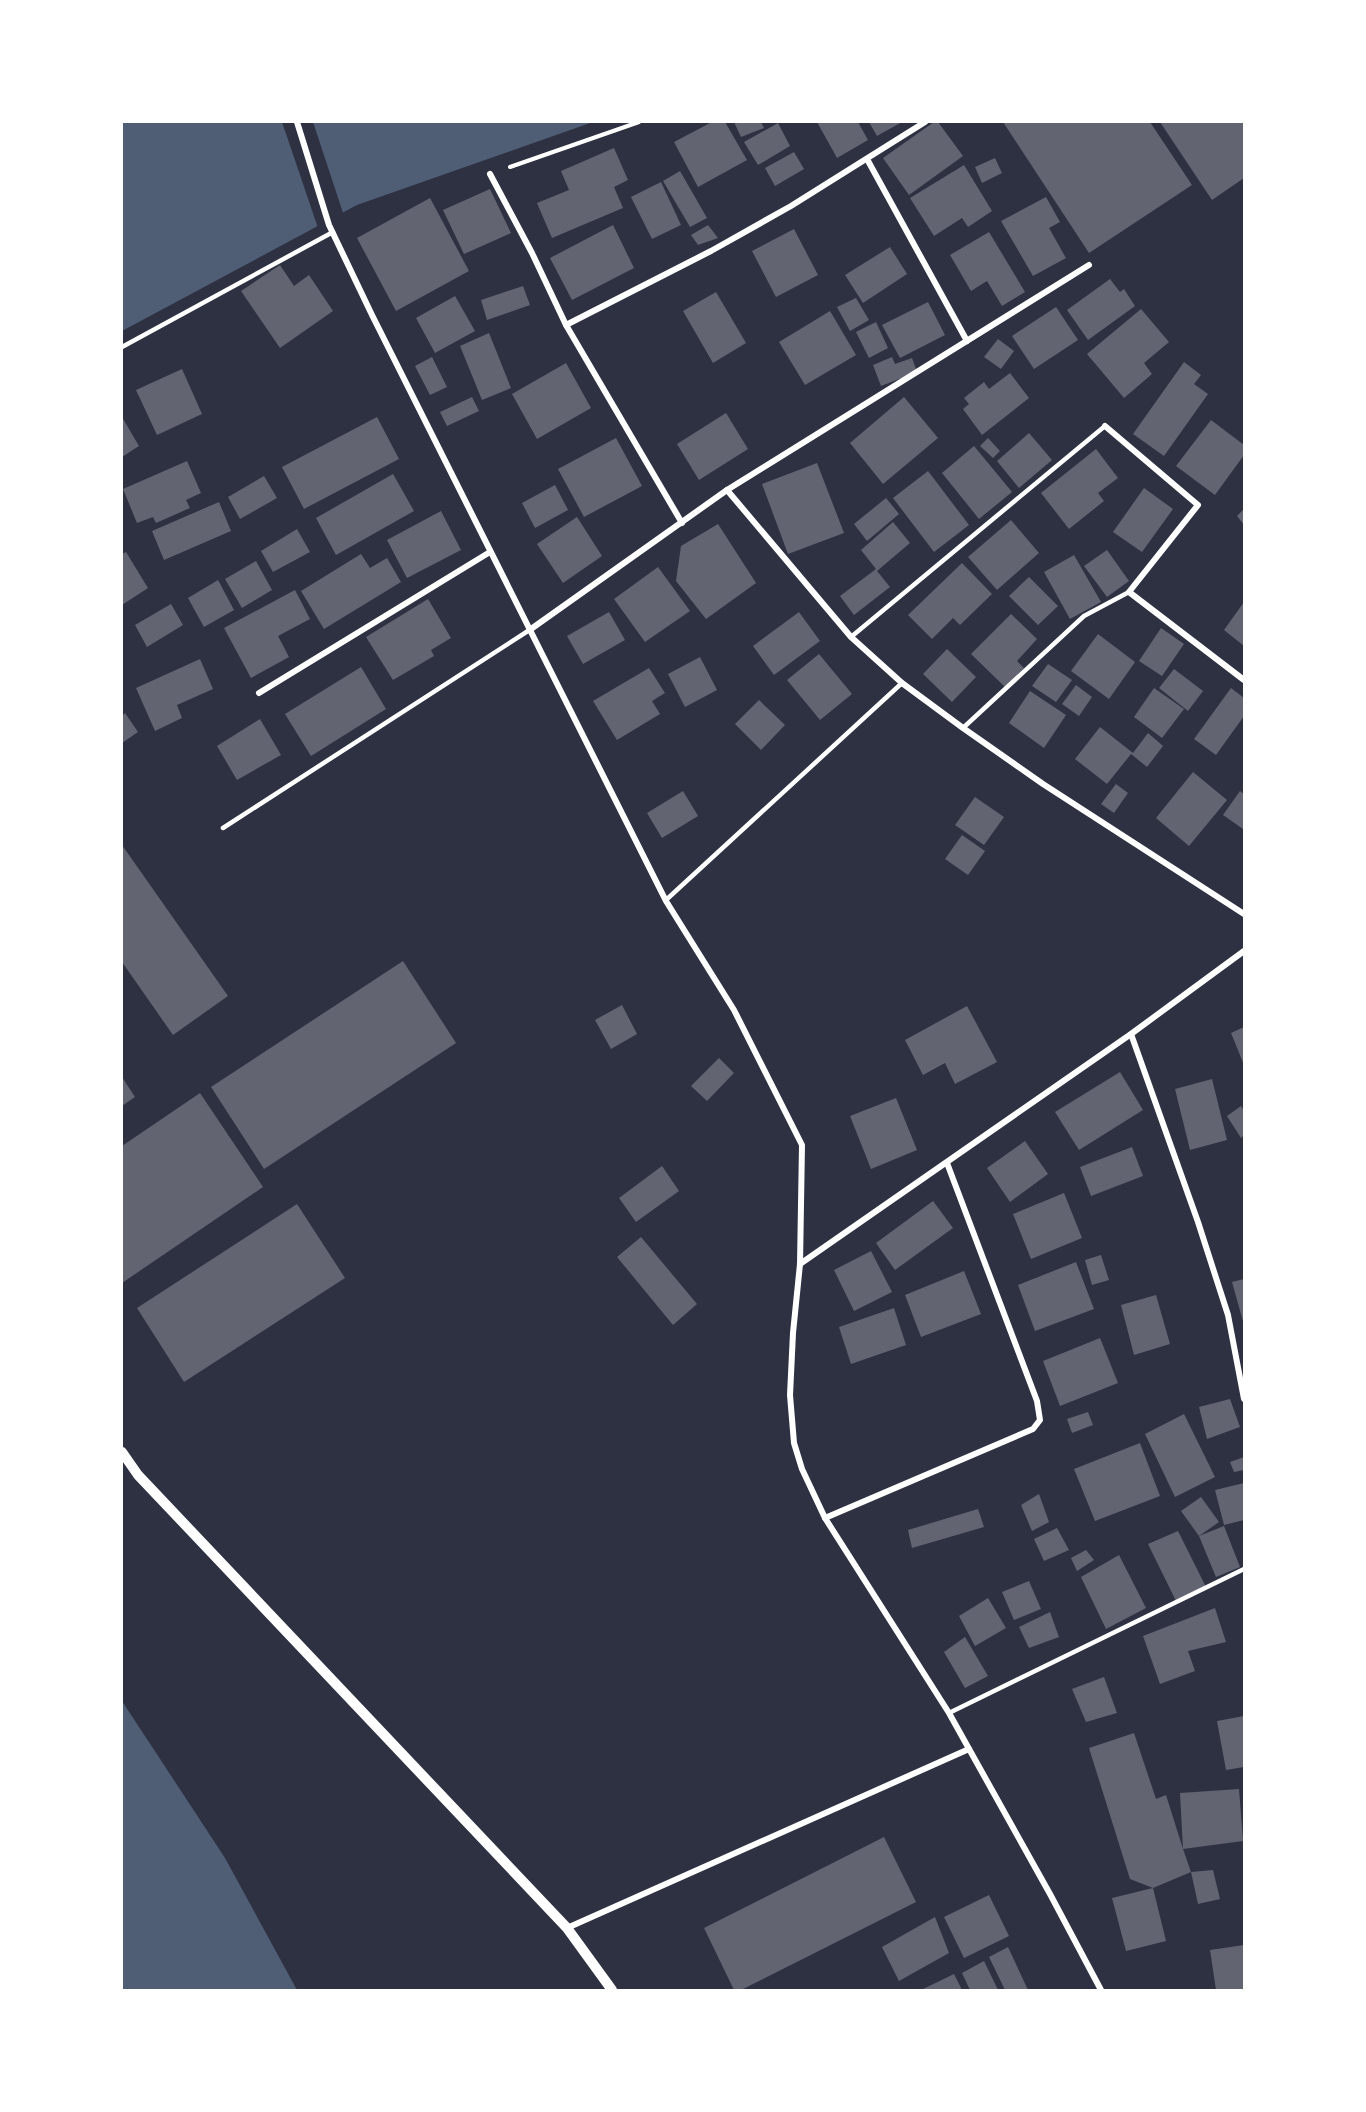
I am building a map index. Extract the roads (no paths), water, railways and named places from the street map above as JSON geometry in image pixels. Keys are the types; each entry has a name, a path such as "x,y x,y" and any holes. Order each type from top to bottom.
{"street":[{"path":"297,122 329,225 372,315 666,900 734,1010 802,1146 800,1264 789,1395 794,1443 802,1469 825,1518 949,1713 1101,1990"},
{"path":"566,325 711,252 925,122"},
{"path":"867,159 968,341"},
{"path":"490,174 532,253 566,325 682,523"},
{"path":"531,629 727,490 1089,265"},
{"path":"1105,426 1198,505 1129,592 1245,680"},
{"path":"727,490 851,637 902,683 1043,783 1245,914"},
{"path":"259,693 490,552"},
{"path":"800,1264 1131,1034 1245,951"},
{"path":"1131,1034 1198,1222 1228,1315 1245,1399"},
{"path":"825,1518 1033,1429 1040,1420 1036,1401 947,1163"},
{"path":"122,1452 138,1475 567,1928 612,1990"},
{"path":"567,1928 969,1749"}],"lane":[{"path":"122,347 333,232"},
{"path":"851,637 1105,426"},
{"path":"963,728 1084,616 1129,592"},
{"path":"223,828 531,629"},
{"path":"666,900 902,683"},
{"path":"949,1713 1245,1569"}],"water":[{"path":"122,122 593,122 357,205 122,331"},
{"path":"122,1701 225,1858 297,1990 122,1990"}]}
